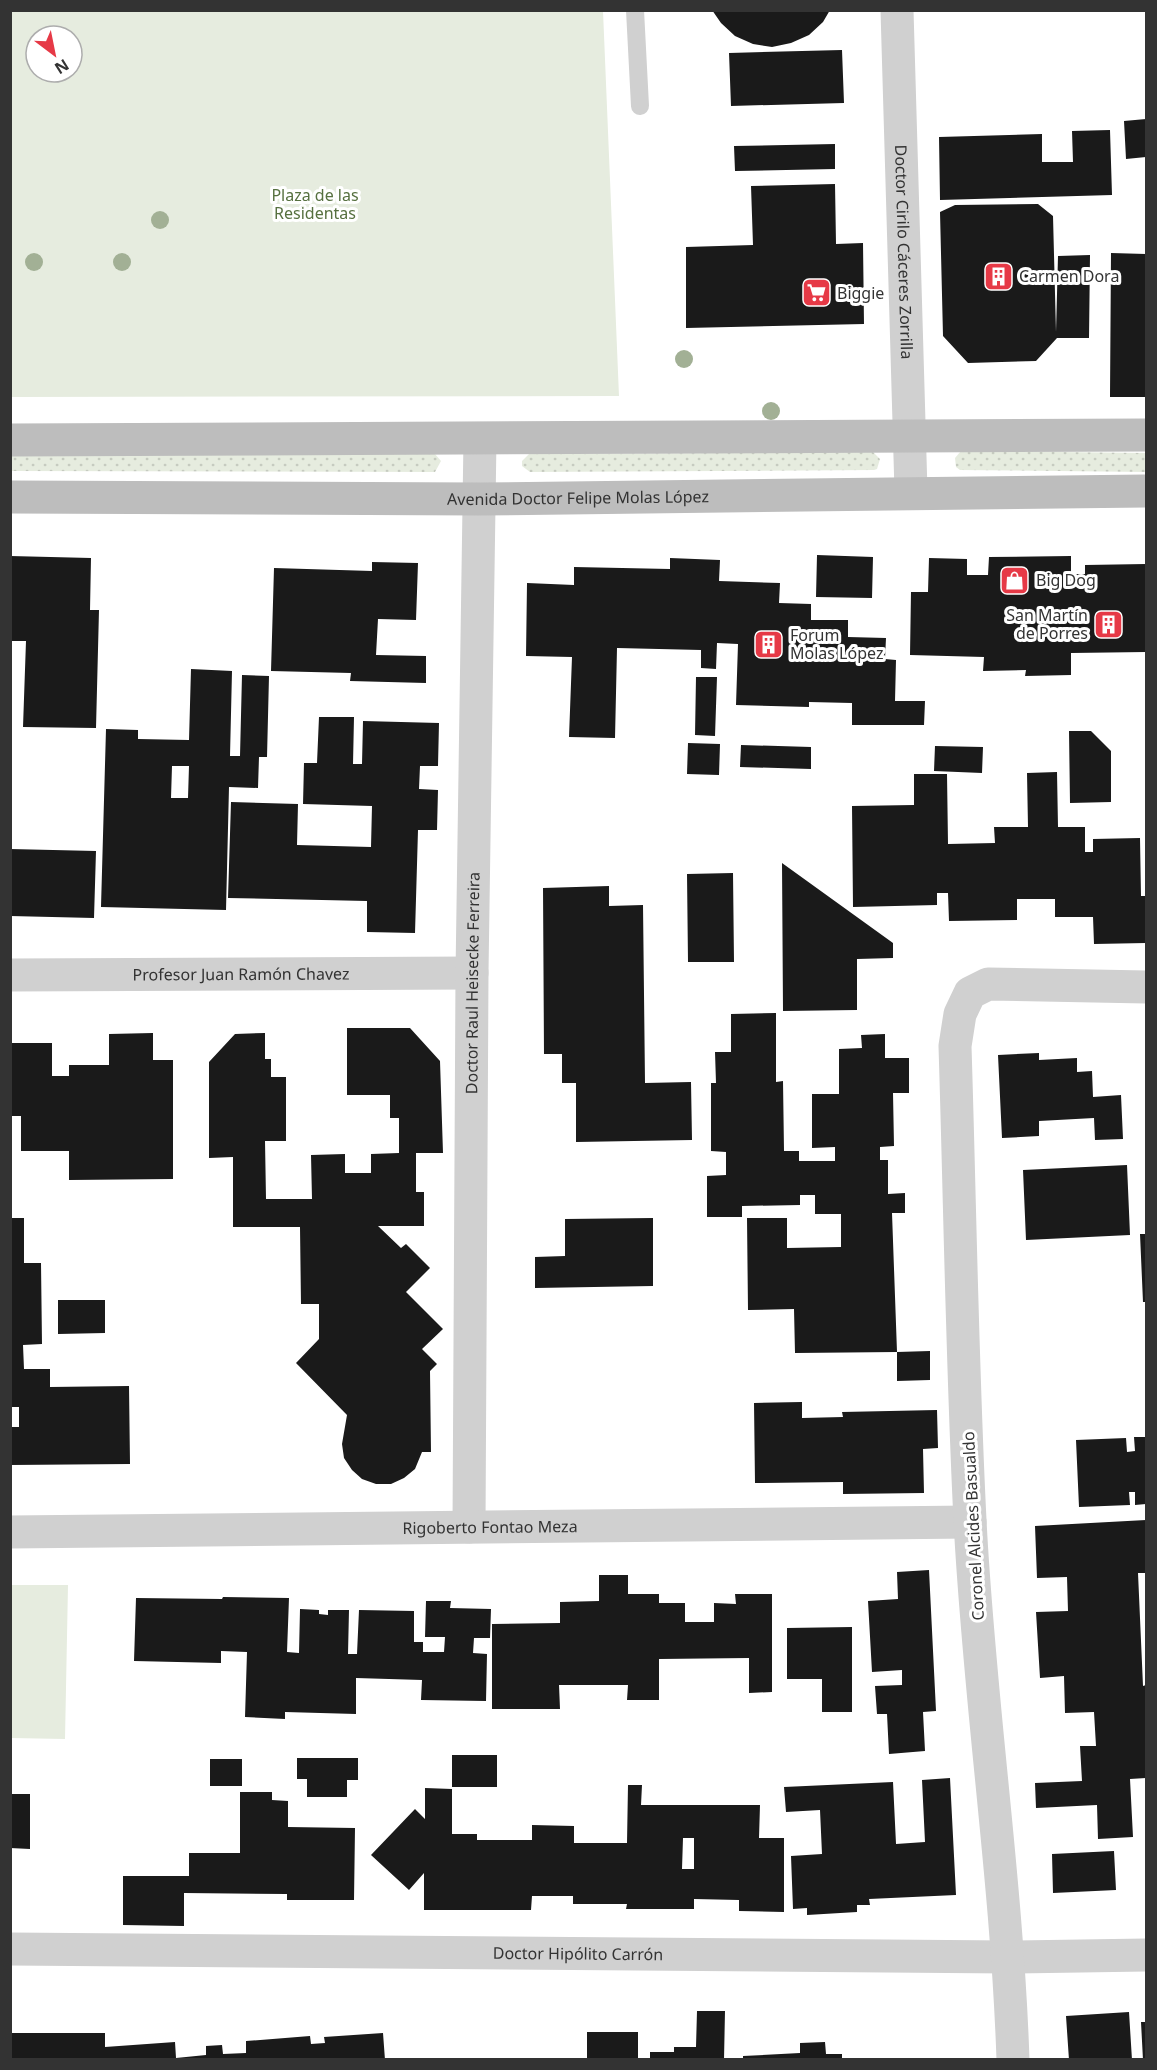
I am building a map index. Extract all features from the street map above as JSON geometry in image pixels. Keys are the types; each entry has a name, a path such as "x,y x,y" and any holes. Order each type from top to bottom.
{"main road":[{"path":"10,440 1146,435"},
{"name":"Avenida Doctor Felipe Molas López","path":"10,497 480,499 911,492 1146,491"}],"street":[{"name":"Doctor Cirilo Cáceres Zorrilla","path":"897,10 911,492"},
{"name":"Doctor Raul Heisecke Ferreira","path":"469,1527 472,973 480,439"},
{"name":"Profesor Juan Ramón Chavez","path":"10,975 472,973"},
{"name":"Coronel Alcides Basualdo","path":"1013,2060 1010,1957 987,1734 970,1521 955,1046 960,1014 970,993 988,984 1146,987"},
{"name":"Rigoberto Fontao Meza","path":"10,1532 970,1521"},
{"name":"Doctor Hipólito Carrón","path":"10,1949 1010,1957 1146,1955"}],"lane":[{"path":"635,10 640,106"}],"green space":[{"name":"Plaza de las Residentas","path":"10,11 603,11 619,396 11,397"},
{"path":"961,451 1146,453 1146,472 960,470 956,467 955,458"},
{"path":"873,452 880,459 877,469 874,470 530,472 522,466 522,461 529,454"},
{"path":"11,453 435,454 441,461 435,472 11,471"},
{"path":"11,1585 68,1585 65,1739 11,1738"}],"building":[{"path":"712,10 830,10 823,22 809,35 791,43 772,47 753,44 735,36 721,23"},
{"path":"842,50 844,103 731,106 729,53"},
{"path":"1146,119 1146,157 1126,159 1124,121"},
{"path":"1110,130 1112,195 940,200 939,137 1042,134 1042,162 1073,162 1072,131"},
{"path":"835,144 835,169 735,171 734,146"},
{"path":"835,184 836,244 863,243 864,324 686,328 686,247 753,245 751,186"},
{"name":"Carmen Dora","path":"1038,204 1053,216 1056,332 1058,256 1090,255 1089,338 1057,338 1036,361 968,363 943,336 940,212 955,205"},
{"path":"1111,253 1146,254 1146,397 1110,397"},
{"path":"817,555 873,557 872,598 816,597"},
{"path":"10,556 91,558 90,610 99,610 96,728 23,727 26,641 10,641"},
{"path":"1071,556 1071,574 1085,574 1085,565 1146,564 1146,652 1071,653 1071,675 1025,676 1026,670 983,671 984,657 910,655 911,592 928,592 929,558 967,559 967,575 988,575 989,557"},
{"path":"670,558 720,560 719,581 780,583 779,603 811,604 811,620 848,620 848,637 886,638 885,659 896,660 895,701 925,701 924,725 852,725 852,703 809,702 809,707 736,705 738,644 717,643 716,669 701,668 701,650 617,648 615,738 569,737 572,657 526,656 527,583 574,585 574,567 670,569"},
{"path":"372,562 418,563 416,620 378,619 376,655 426,656 426,683 350,681 351,673 271,671 274,568 372,571"},
{"path":"191,669 232,671 230,756 240,756 242,675 269,676 267,757 259,757 258,788 229,787 226,910 101,907 106,729 138,730 138,739 189,740","holes":["172,766 189,766 188,798 171,798"]},
{"path":"696,677 717,677 715,736 695,735"},
{"path":"319,717 354,717 353,764 362,764 363,721 439,723 438,766 420,766 419,789 438,790 437,830 418,830 415,933 367,932 367,901 228,898 231,802 298,804 297,845 371,847 372,806 303,804 304,763 317,763"},
{"path":"1069,731 1091,731 1111,751 1111,802 1070,803"},
{"path":"688,743 720,744 719,775 687,774"},
{"path":"741,745 811,747 811,769 740,767"},
{"path":"935,746 983,747 982,773 934,771"},
{"path":"1057,772 1058,827 1085,827 1085,852 1093,852 1093,839 1140,838 1141,896 1146,896 1146,943 1094,944 1093,917 1055,917 1055,899 1017,899 1017,920 949,921 948,893 937,893 937,905 853,907 852,806 914,805 914,774 947,774 948,844 995,843 994,827 1028,827 1027,773"},
{"path":"10,849 96,851 94,918 10,916"},
{"path":"782,863 893,943 893,958 857,959 857,1010 783,1011"},
{"path":"733,873 734,962 688,962 687,874"},
{"path":"609,886 609,906 643,905 645,1083 691,1082 692,1140 576,1142 576,1083 562,1083 562,1054 544,1054 543,888"},
{"path":"776,1013 776,1082 783,1081 784,1151 799,1151 799,1161 835,1161 835,1147 812,1148 812,1094 839,1094 839,1049 862,1048 861,1035 885,1034 885,1058 909,1058 909,1093 893,1093 894,1146 880,1147 880,1160 888,1160 888,1194 905,1193 905,1213 892,1213 897,1352 795,1353 794,1309 748,1310 747,1218 787,1218 787,1248 841,1247 841,1214 815,1214 815,1195 800,1195 800,1205 742,1206 742,1217 707,1217 707,1176 726,1175 726,1152 711,1151 711,1083 716,1083 715,1052 731,1052 731,1014"},
{"path":"347,1028 410,1028 440,1061 443,1153 416,1153 416,1192 424,1192 424,1226 378,1226 401,1248 406,1244 430,1268 406,1292 443,1329 422,1349 437,1364 430,1371 431,1452 422,1452 415,1469 404,1478 391,1484 376,1484 362,1479 352,1470 344,1458 342,1444 347,1415 296,1363 319,1339 319,1304 301,1304 300,1227 233,1227 233,1157 209,1158 209,1062 235,1034 265,1033 265,1059 271,1059 271,1077 286,1077 286,1141 265,1141 266,1199 312,1199 311,1155 345,1154 345,1173 371,1173 371,1154 399,1153 399,1118 390,1118 390,1095 347,1095"},
{"path":"153,1033 153,1060 173,1060 173,1179 69,1180 69,1151 21,1151 21,1116 10,1116 10,1043 52,1043 52,1076 69,1076 69,1065 109,1065 109,1034"},
{"path":"1039,1053 1039,1060 1077,1058 1077,1072 1092,1071 1093,1097 1121,1095 1123,1139 1095,1140 1094,1118 1039,1121 1039,1136 1002,1138 998,1055"},
{"path":"1127,1165 1130,1235 1026,1240 1023,1170"},
{"path":"10,1218 24,1218 24,1263 41,1263 42,1344 23,1345 24,1369 50,1369 50,1387 129,1386 130,1464 10,1465 10,1427 19,1427 19,1407 10,1407"},
{"path":"653,1218 653,1286 535,1288 535,1257 565,1256 565,1219"},
{"path":"1140,1234 1146,1234 1146,1302 1143,1302"},
{"path":"58,1300 105,1300 105,1333 58,1334"},
{"path":"930,1351 930,1380 897,1381 897,1352"},
{"path":"802,1402 802,1418 843,1417 842,1412 937,1410 938,1448 923,1449 924,1493 843,1494 843,1482 755,1483 754,1403"},
{"path":"1134,1437 1146,1437 1146,1504 1135,1505 1135,1492 1129,1492 1130,1505 1079,1507 1076,1440 1126,1438 1127,1452 1135,1451"},
{"path":"1146,1520 1146,1573 1138,1573 1143,1686 1146,1685 1146,1778 1130,1779 1133,1837 1098,1839 1097,1805 1036,1808 1035,1783 1082,1781 1080,1746 1096,1746 1094,1712 1065,1713 1064,1676 1040,1678 1036,1612 1068,1611 1067,1577 1037,1578 1035,1526"},
{"path":"929,1570 936,1711 923,1712 925,1751 889,1754 887,1714 877,1714 875,1686 902,1685 902,1670 872,1672 868,1601 898,1599 897,1572"},
{"path":"599,1575 628,1575 628,1594 659,1594 659,1603 685,1603 685,1622 714,1622 714,1603 736,1604 735,1594 772,1594 772,1692 749,1693 749,1658 659,1659 659,1700 627,1700 628,1685 559,1685 560,1709 492,1709 492,1624 560,1623 560,1602 599,1601"},
{"path":"223,1597 289,1598 287,1652 299,1653 300,1609 319,1610 319,1614 328,1615 328,1610 349,1610 348,1654 357,1654 359,1610 414,1611 414,1642 423,1642 423,1652 444,1652 445,1637 425,1637 426,1601 451,1601 450,1608 491,1609 490,1638 474,1638 473,1653 487,1654 486,1701 421,1700 422,1680 356,1678 356,1714 285,1712 285,1719 245,1717 247,1652 221,1651 221,1663 134,1661 136,1598 222,1599"},
{"path":"852,1627 852,1712 822,1712 822,1679 787,1679 787,1628"},
{"path":"452,1755 497,1755 497,1787 452,1787"},
{"path":"297,1758 358,1758 358,1780 347,1780 347,1797 307,1797 307,1779 297,1779"},
{"path":"210,1759 242,1759 242,1786 210,1786"},
{"path":"950,1778 956,1895 869,1899 870,1905 857,1905 857,1912 807,1915 807,1908 793,1909 791,1856 822,1854 820,1810 786,1812 784,1787 893,1782 896,1844 925,1842 922,1780"},
{"path":"628,1785 642,1785 641,1805 760,1805 759,1838 784,1838 784,1912 739,1911 739,1900 694,1899 694,1909 626,1909 627,1904 573,1904 573,1896 532,1896 531,1910 424,1910 424,1873 409,1890 371,1855 415,1809 425,1819 425,1788 452,1789 452,1834 477,1834 477,1840 532,1840 532,1825 574,1826 574,1843 627,1843","holes":["683,1838 694,1838 694,1869 682,1869"]},
{"path":"240,1792 272,1792 272,1800 288,1801 288,1827 355,1828 354,1900 287,1900 287,1894 184,1893 184,1926 123,1925 123,1876 189,1876 189,1853 240,1853"},
{"path":"10,1794 30,1794 30,1849 10,1848"},
{"path":"1114,1851 1116,1890 1053,1893 1052,1854"},
{"path":"697,2011 725,2011 724,2060 650,2060 650,2052 674,2052 674,2047 696,2047"},
{"path":"1129,2012 1132,2060 1069,2060 1066,2016"},
{"path":"1141,2022 1146,2022 1146,2060 1143,2060"},
{"path":"587,2032 638,2032 638,2060 587,2060"},
{"path":"10,2033 105,2033 105,2047 175,2042 176,2058 206,2055 206,2046 222,2045 223,2054 246,2053 246,2041 310,2036 311,2044 325,2043 324,2037 383,2033 385,2060 10,2060"},
{"path":"825,2042 826,2054 842,2054 842,2060 743,2060 743,2056 800,2053 800,2043"}],"place":[{"name":"Carmen Dora","path":"998,276"},
{"name":"Biggie","path":"816,293"},
{"name":"Big Dog","path":"1015,580"},
{"name":"San Martín de Porres","path":"1109,624"},
{"name":"Forum Molas López","path":"769,644"}]}
